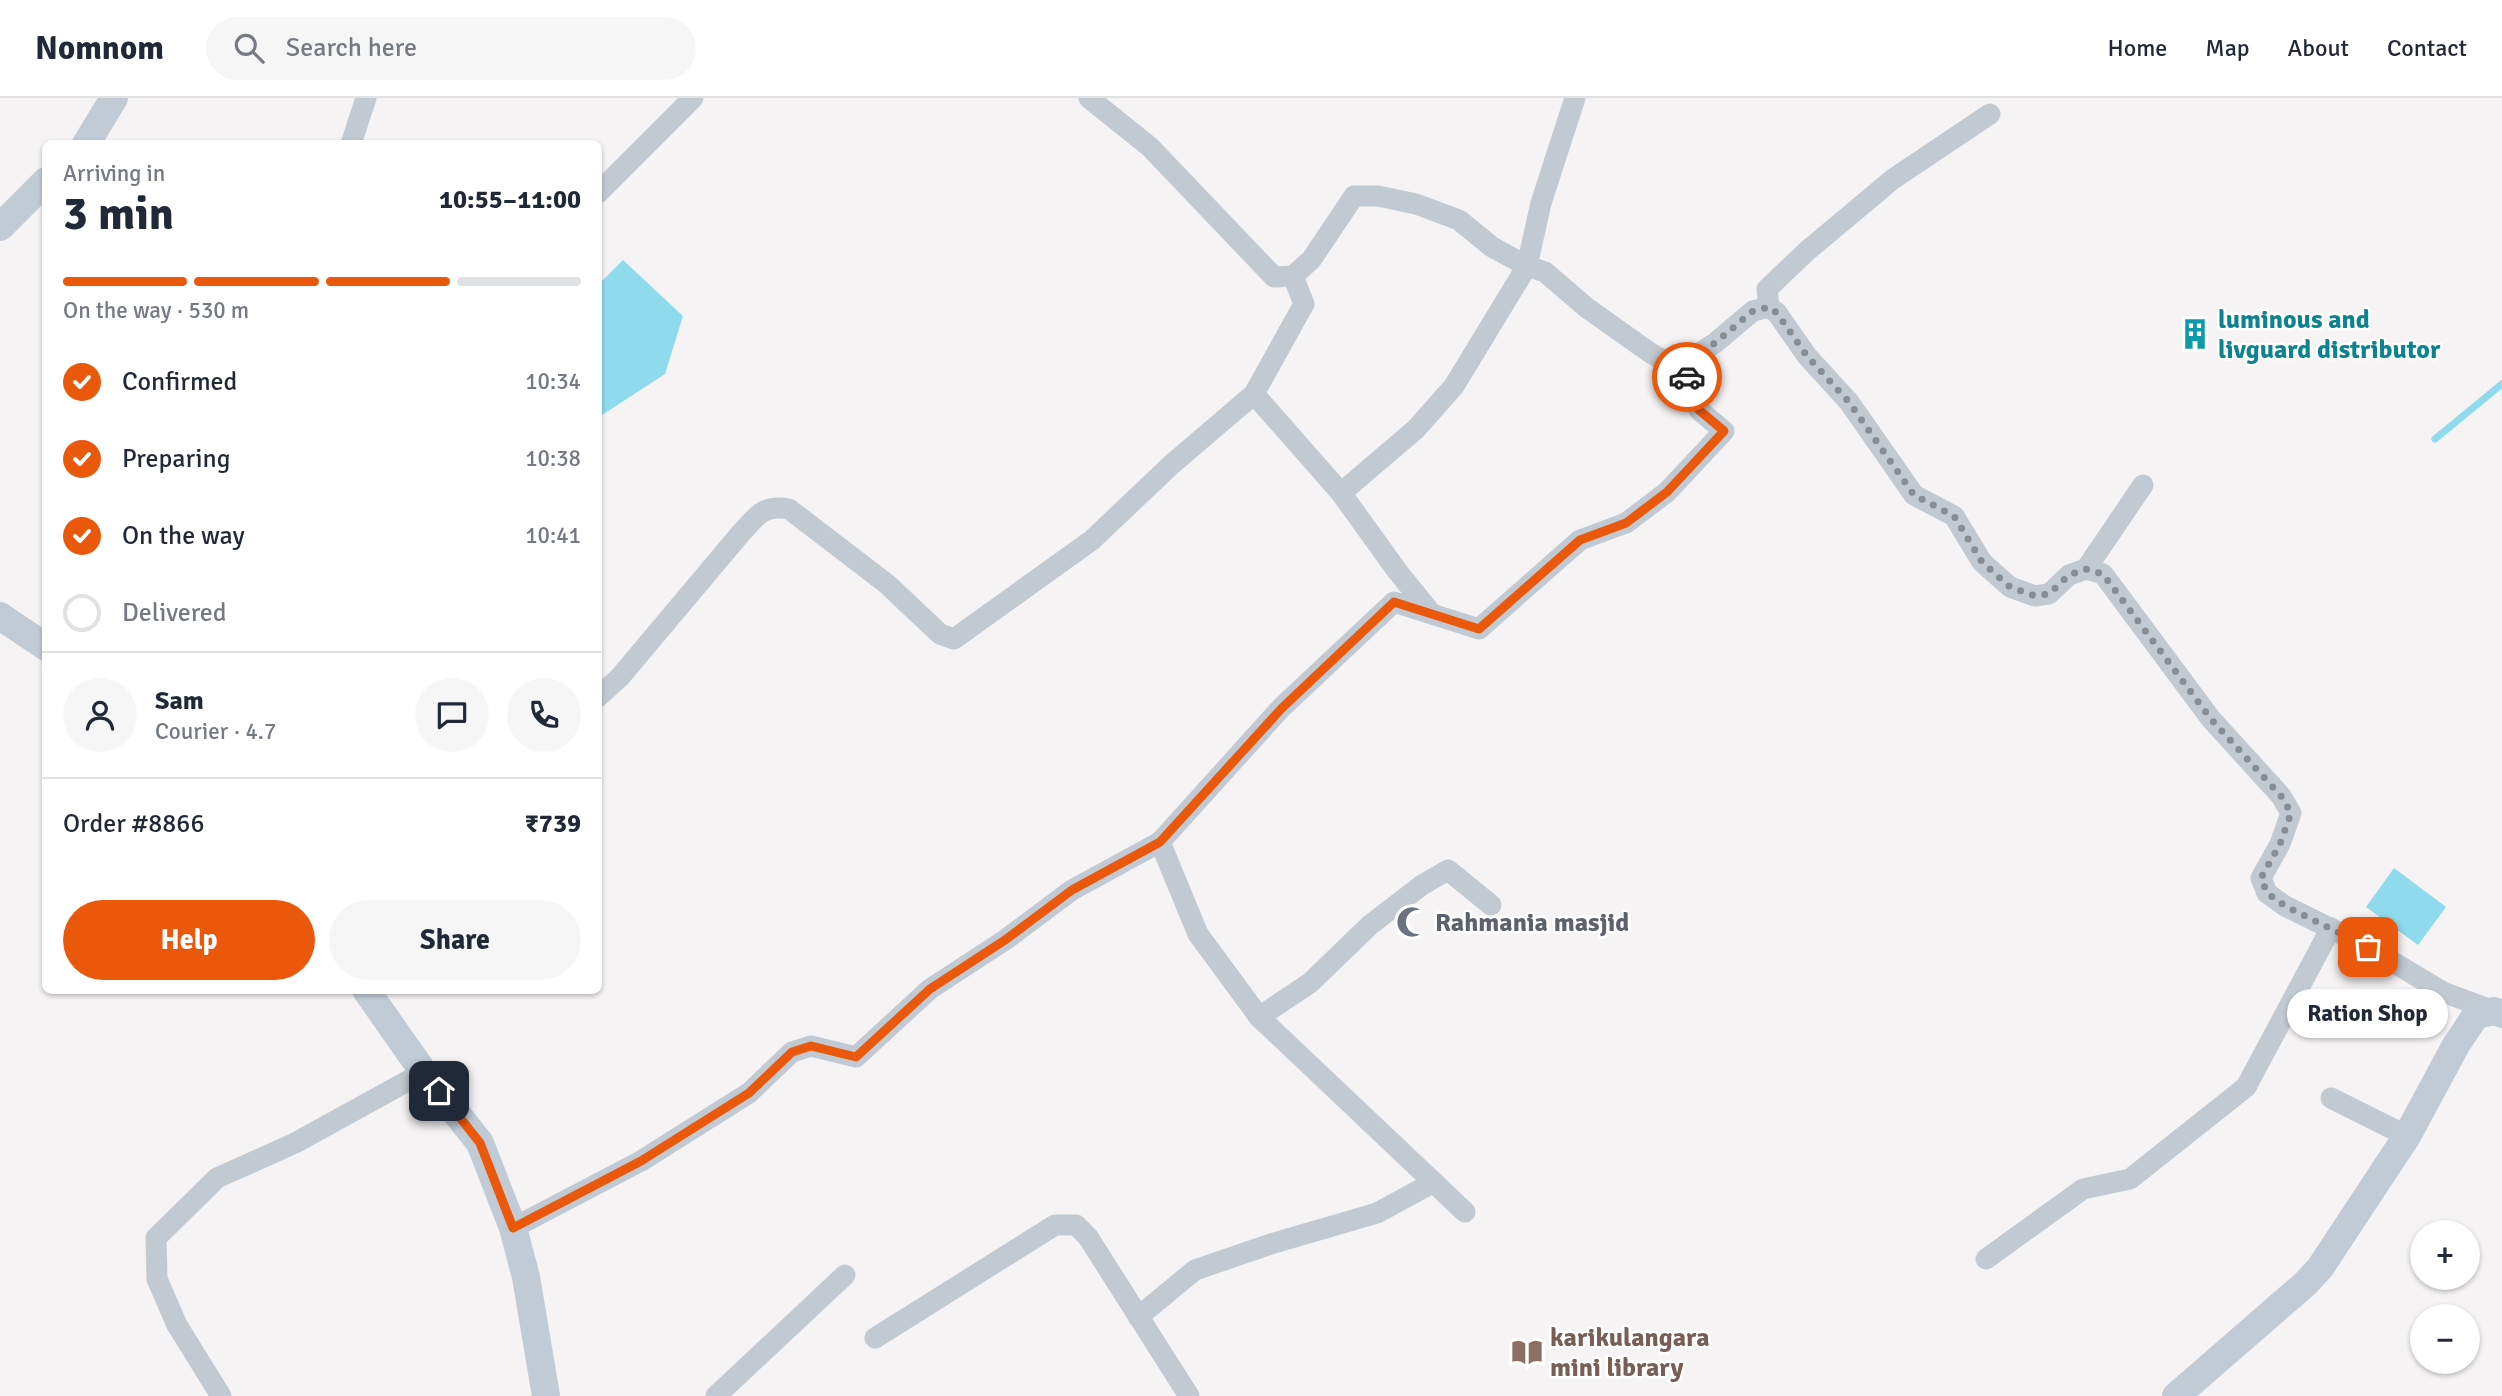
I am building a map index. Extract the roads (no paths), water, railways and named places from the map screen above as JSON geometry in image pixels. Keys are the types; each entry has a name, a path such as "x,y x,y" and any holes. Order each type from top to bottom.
{"main road":[{"path":"88,140 114,98"},
{"path":"0,227 42,185"},
{"path":"0,616 42,645"},
{"path":"369,994 424,1072 480,1143 513,1228 526,1277 546,1396"},
{"path":"2176,1396 2320,1268 2407,1136 2456,1045 2476,1015 2498,1013"}],"street":[{"path":"352,140 366,98"},
{"path":"602,188 693,98"},
{"path":"1341,493 1416,429 1454,386 1527,266 1541,203 1575,98"},
{"path":"1094,100 1150,146 1274,277 1293,276 1311,260 1354,196 1378,196 1416,204 1459,220 1492,247 1527,266 1545,272 1587,308 1676,368 1715,343 1753,311 1769,307"},
{"path":"1990,114 1893,179 1807,251 1766,289 1769,307 1777,313 1807,356 1849,402 1914,495 1954,516 1982,562 2010,587 2035,596 2049,594 2069,575 2086,569 2103,574 2211,719 2281,796 2291,813 2280,844 2261,878 2267,893 2285,906 2402,965 2443,992 2498,1013"},
{"path":"602,693 620,677 761,512 775,507 789,509 887,584 940,634 954,639 1092,540 1171,465 1254,394 1304,304 1293,276"},
{"path":"513,1228 641,1161 749,1093 792,1052 811,1046 856,1057 930,989 1005,940 1072,890 1160,842 1282,708 1394,602 1479,629 1580,540 1626,523 1667,492 1724,431 1699,410 1683,364"},
{"path":"1254,394 1341,493 1432,614"},
{"path":"2086,569 2143,485"},
{"path":"1160,842 1198,934 1259,1017 1465,1212"},
{"path":"1259,1017 1310,983 1370,925 1422,885 1448,870 1491,905"},
{"path":"1986,1259 2083,1189 2130,1179 2246,1087 2331,928"},
{"path":"221,1396 177,1325 157,1279 156,1238 217,1178 295,1143 424,1072"},
{"path":"2331,1098 2407,1136"},
{"path":"1138,1317 1195,1270 1270,1244 1377,1213 1434,1182"},
{"path":"875,1338 1055,1225 1076,1225 1088,1237 1189,1396"},
{"path":"716,1396 845,1275"}],"water":[{"path":"623,260 683,316 665,374 602,415 602,281"},
{"path":"2394,868 2446,907 2418,945 2366,907"}],"waterway":[{"path":"2435,439 2502,384"}],"place":[{"name":"luminous and livguard distributor","path":"2195,334"},
{"name":"Rahmania masjid","path":"1412,922"},
{"name":"Ration Shop","path":"2368,947"},
{"name":"karikulangara mini library","path":"1527,1352"}]}
